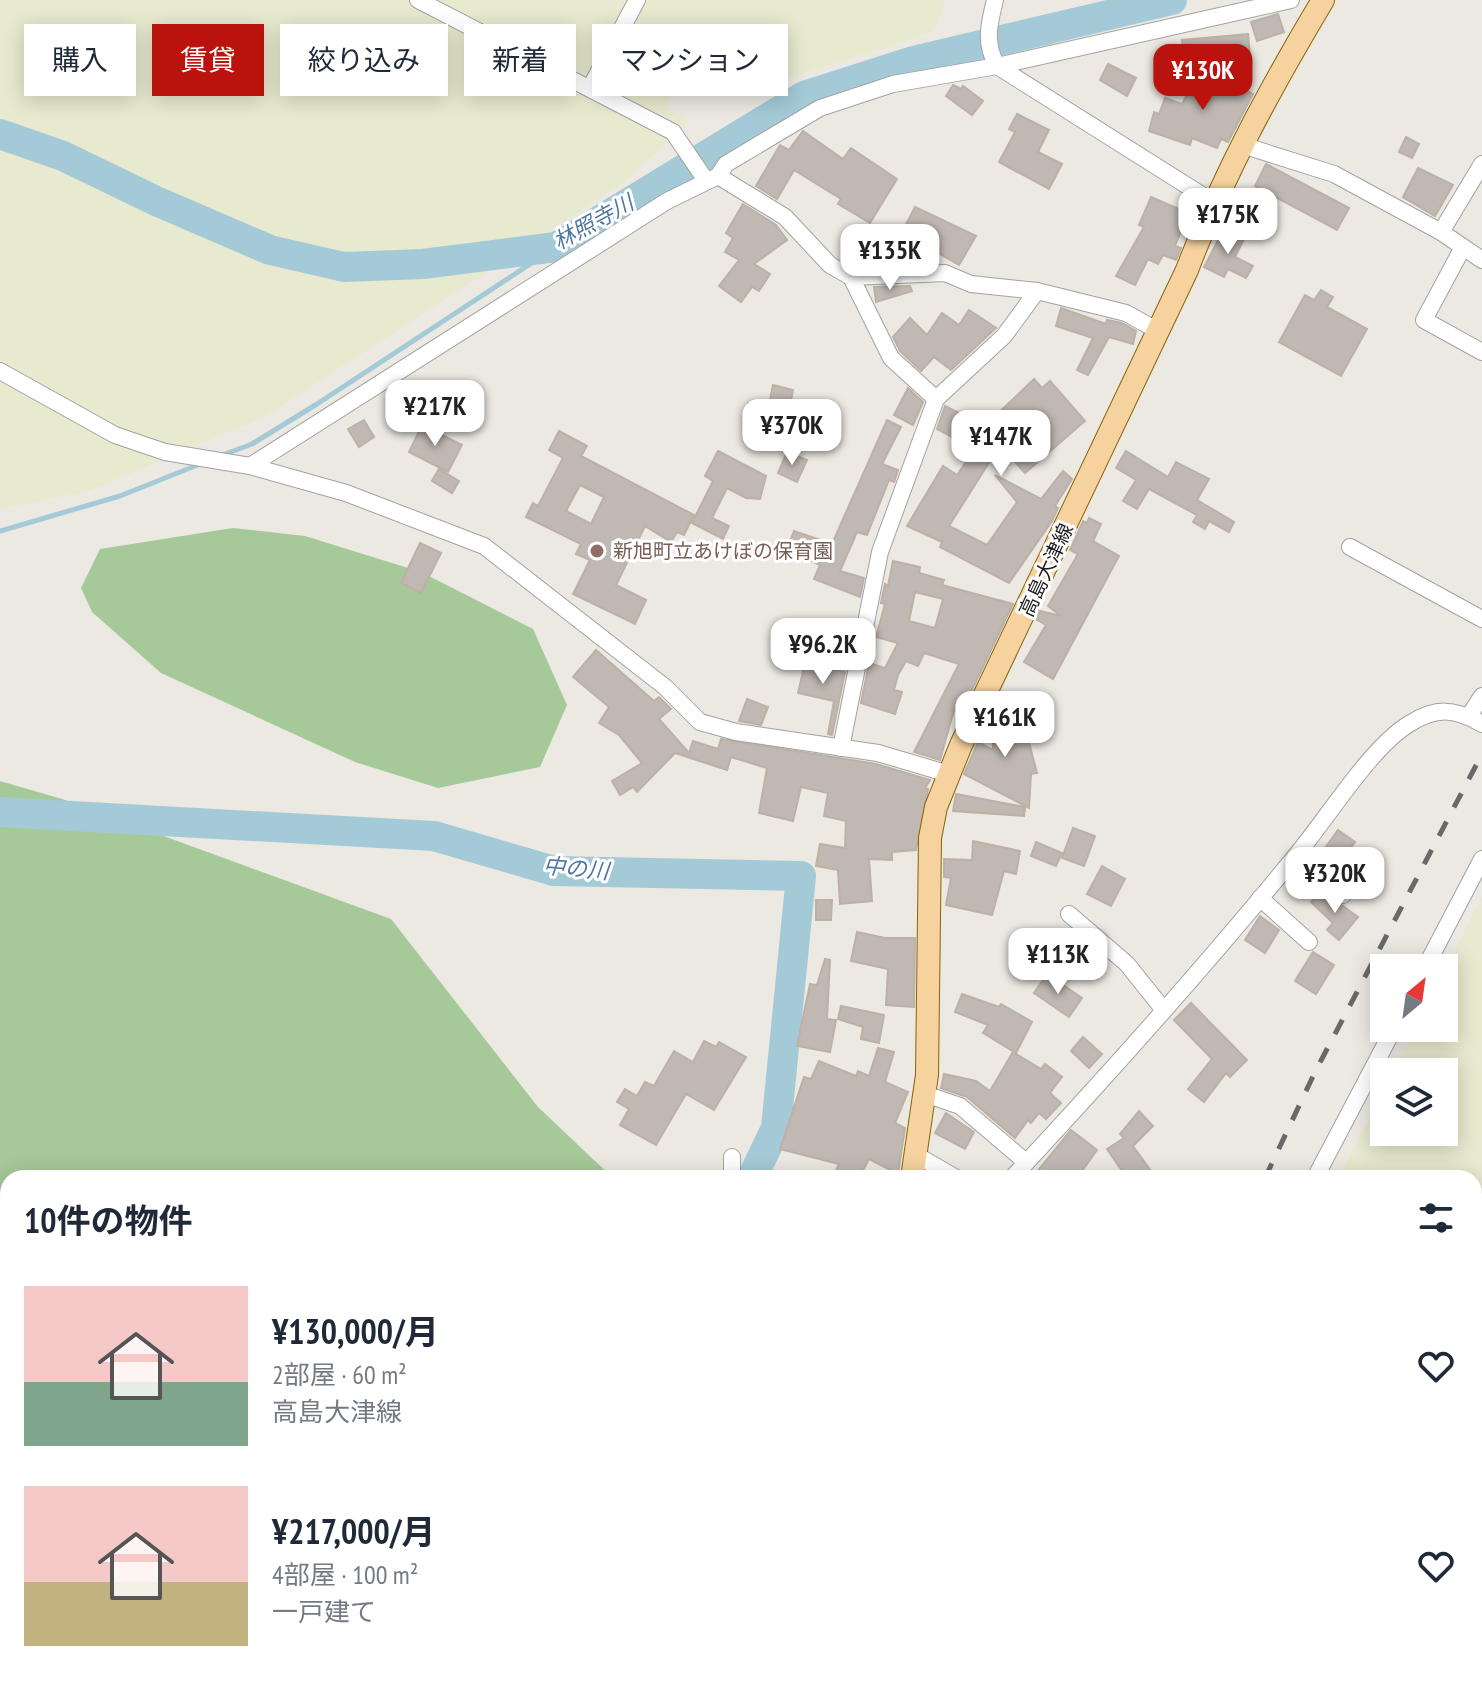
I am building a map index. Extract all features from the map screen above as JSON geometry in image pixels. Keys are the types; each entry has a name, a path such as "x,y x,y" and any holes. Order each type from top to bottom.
{"main road":[{"name":"高島大津線","path":"915,1167 925,1094 930,1011 930,838 936,807 1187,270 1213,202 1323,0"}],"street":[{"path":"418,0 673,132 711,178 785,217 830,265 851,277 945,273 971,284 1037,291 1126,313 1158,331"},
{"path":"590,88 637,0"},
{"path":"250,466 711,178 726,164 820,108 893,84 1291,0"},
{"path":"994,3 987,25 994,61 1213,202"},
{"path":"1242,145 1334,174 1441,232 1482,260"},
{"path":"1441,232 1482,164"},
{"path":"1462,249 1424,320 1482,352"},
{"path":"851,277 891,358 936,399"},
{"path":"841,748 880,552 936,399 1004,336 1037,291"},
{"path":"0,371 115,435 165,452 227,465 250,466 346,493 484,546 665,687 700,722 736,732 878,753 949,774"},
{"path":"1350,547 1482,619"},
{"path":"1019,1170 1298,854 1378,753 1406,725 1437,709 1476,720 1482,696"},
{"path":"1298,854 1343,895"},
{"path":"1432,954 1482,859"},
{"path":"1260,898 1309,942"},
{"path":"1069,914 1127,964 1163,1009"},
{"path":"1319,1170 1387,1042"},
{"path":"925,1094 960,1106 1026,1162"},
{"path":"732,1157 732,1170"}],"green space":[{"path":"0,0 945,1 934,31 788,79 788,24 592,24 592,96 670,96 665,106 690,121 624,182 265,417 88,491 0,509"},
{"path":"233,528 305,536 421,572 533,629 567,705 540,767 438,788 355,762 161,673 92,612 81,588 100,549"},
{"path":"0,781 62,799 391,919 538,1107 605,1170 0,1170"},
{"path":"1482,897 1482,1170 1343,1170 1370,1117 1370,1146 1458,1146 1458,1058 1400,1058 1409,1042 1458,1042 1458,954 1453,954"}],"building":[{"path":"1278,14 1284,32 1257,41 1251,22"},
{"path":"1248,34 1250,56 1198,64 1197,55 1184,56 1182,40"},
{"path":"1108,64 1136,78 1127,96 1100,80"},
{"path":"1201,67 1253,94 1228,142 1221,139 1217,148 1192,138 1190,145 1149,131 1154,112 1159,114 1165,98 1182,104"},
{"path":"953,85 961,89 963,86 983,101 972,115 946,96"},
{"path":"1017,114 1049,130 1038,152 1062,164 1049,189 999,162 1015,132 1009,129"},
{"path":"803,131 843,159 851,148 897,179 870,223 838,204 841,199 794,170 777,199 756,186 780,145 789,150"},
{"path":"1406,137 1419,144 1412,158 1399,152"},
{"path":"1266,164 1349,208 1337,230 1255,186"},
{"path":"1418,168 1453,185 1435,216 1403,197"},
{"path":"1151,197 1188,213 1175,246 1181,248 1176,260 1163,255 1158,264 1148,259 1135,285 1116,276 1144,227 1139,225"},
{"path":"743,204 776,225 787,240 754,264 770,274 759,291 752,287 741,302 719,286 739,260 725,252 733,238 726,233"},
{"path":"915,207 976,236 959,265 926,246 923,253 917,253 897,242"},
{"path":"1224,229 1244,239 1235,257 1253,266 1246,278 1228,269 1224,277 1204,267"},
{"path":"910,286 912,291 876,302 874,287"},
{"path":"1321,290 1333,297 1327,307 1367,329 1341,376 1279,342 1305,295 1314,300"},
{"path":"1061,308 1106,324 1107,320 1122,323 1136,331 1133,344 1109,337 1088,375 1077,370 1093,338 1056,326"},
{"path":"969,310 996,328 951,370 934,357 921,371 900,351 893,337 910,318 927,335 942,313 959,325"},
{"path":"1034,379 1042,388 1050,381 1085,421 1025,473 1000,445 949,526 987,545 1017,502 995,475 1041,499 1063,471 1072,479 1055,506 1058,508 1052,521 1009,583 940,547 942,542 907,526 943,466 957,475 975,449 937,429 945,406 985,426"},
{"path":"773,385 793,390 788,416 801,422 791,447 757,433 761,424 743,417 748,403 768,410"},
{"path":"908,388 923,402 913,425 894,415"},
{"path":"364,420 374,437 359,447 348,429"},
{"path":"887,420 901,427 882,464 898,470 894,482 889,480 867,535 857,532 840,571 864,578 860,597 814,579 820,565 809,560 811,555 788,546 794,531 832,544"},
{"path":"422,425 462,445 448,472 409,452"},
{"path":"559,431 587,446 581,456 694,515 684,535 677,532 671,542 645,526 616,585 646,600 635,624 573,594 590,560 576,554 581,544 526,517 533,503 538,506 563,458 549,450","holes":["580,485 604,497 591,524 566,511"]},
{"path":"718,451 766,476 760,499 746,498 727,488 712,518 729,526 723,539 692,523 713,481 705,476"},
{"path":"1126,451 1168,477 1176,462 1209,479 1197,500 1234,522 1229,532 1209,521 1205,529 1193,522 1197,515 1149,489 1137,509 1123,501 1136,480 1116,468"},
{"path":"787,452 807,460 797,482 778,473"},
{"path":"439,469 459,481 452,493 432,481"},
{"path":"1089,518 1101,524 1093,541 1119,556 1053,679 1024,662 1046,625 1036,619 1040,611 1061,616 1048,606 1078,554 1070,550 1083,521 1087,523"},
{"path":"420,543 441,553 421,593 401,583"},
{"path":"893,561 920,567 919,573 944,580 942,585 1013,604 962,711 954,710 940,760 914,752 959,664 924,653 918,666 906,661 898,675 894,690 902,692 895,714 861,703 869,663 885,668 898,643 876,637 885,604 881,603 885,584 888,586","holes":["915,592 943,599 935,628 909,621"]},
{"path":"596,650 654,701 659,697 671,709 659,719 689,753 693,741 718,749 721,739 876,764 930,780 925,788 928,789 916,850 892,852 892,860 869,859 872,901 840,904 838,870 816,866 820,844 845,848 846,821 824,816 828,793 801,787 793,821 759,813 767,768 731,757 727,770 675,753 637,792 633,787 620,795 612,781 642,763 619,735 599,723 609,707 573,677"},
{"path":"805,663 845,672 832,735 828,734 834,701 798,693"},
{"path":"747,699 768,707 761,725 739,721"},
{"path":"1020,710 1023,736 1027,735 1037,773 1031,774 1029,808 964,774 978,742 993,750 992,713"},
{"path":"956,794 1025,807 1024,816 953,811"},
{"path":"1073,828 1095,836 1084,866 1062,858"},
{"path":"1338,830 1355,842 1339,863 1323,851"},
{"path":"973,841 1020,851 1016,874 1004,871 992,915 946,905 951,878 944,877 944,859 972,860"},
{"path":"1036,842 1062,853 1056,866 1031,856"},
{"path":"1102,866 1125,879 1111,906 1087,894"},
{"path":"1322,891 1358,917 1339,940 1327,930 1333,923 1311,902"},
{"path":"816,900 832,900 831,920 816,920"},
{"path":"1260,916 1279,930 1265,953 1245,940"},
{"path":"857,932 885,938 915,938 914,1007 886,1005 888,969 851,961"},
{"path":"1313,952 1334,965 1316,994 1295,981"},
{"path":"825,959 830,960 827,1019 836,1020 830,1052 797,1046 810,984 817,985"},
{"path":"1047,974 1082,998 1069,1017 1034,993"},
{"path":"962,994 999,1007 1001,1004 1032,1022 1016,1053 983,1033 988,1025 955,1012"},
{"path":"1191,1003 1247,1060 1230,1077 1226,1073 1204,1102 1188,1089 1212,1059 1174,1020"},
{"path":"841,1006 884,1015 879,1043 861,1039 863,1027 838,1019"},
{"path":"1083,1037 1102,1054 1089,1068 1071,1051"},
{"path":"704,1041 716,1047 719,1042 746,1057 714,1110 686,1094 656,1145 620,1125 629,1109 617,1102 625,1089 637,1096 645,1082 654,1086 674,1051 693,1062"},
{"path":"878,1048 894,1052 885,1082 908,1092 895,1123 905,1128 899,1170 890,1170 869,1159 863,1170 836,1170 839,1164 780,1149 804,1077 811,1079 819,1061 856,1076 858,1071 869,1076"},
{"path":"1013,1052 1041,1069 1045,1064 1062,1077 1050,1093 1061,1103 1046,1119 1039,1113 1031,1123 1028,1120 1015,1138 967,1097 941,1088 944,1074 976,1081 990,1091"},
{"path":"1139,1111 1153,1126 1133,1146 1150,1170 1121,1170 1107,1149 1124,1138 1120,1134"},
{"path":"946,1113 974,1132 965,1149 935,1133"},
{"path":"1071,1130 1097,1150 1083,1170 1038,1170"}],"waterway":[{"name":"林照寺川","path":"0,134 63,156 156,201 270,250 344,267 423,264 556,247 804,96 913,61 1172,0"},
{"path":"220,456 252,444 317,404 556,247"},
{"path":"0,531 120,496 200,464"},
{"name":"中の川","path":"0,812 434,836 554,871 801,876 776,1128 756,1170"}],"railway":[{"path":"1269,1170 1315,1072 1482,754"}],"place":[{"name":"新旭町立あけぼの保育園","path":"597,551"}]}
